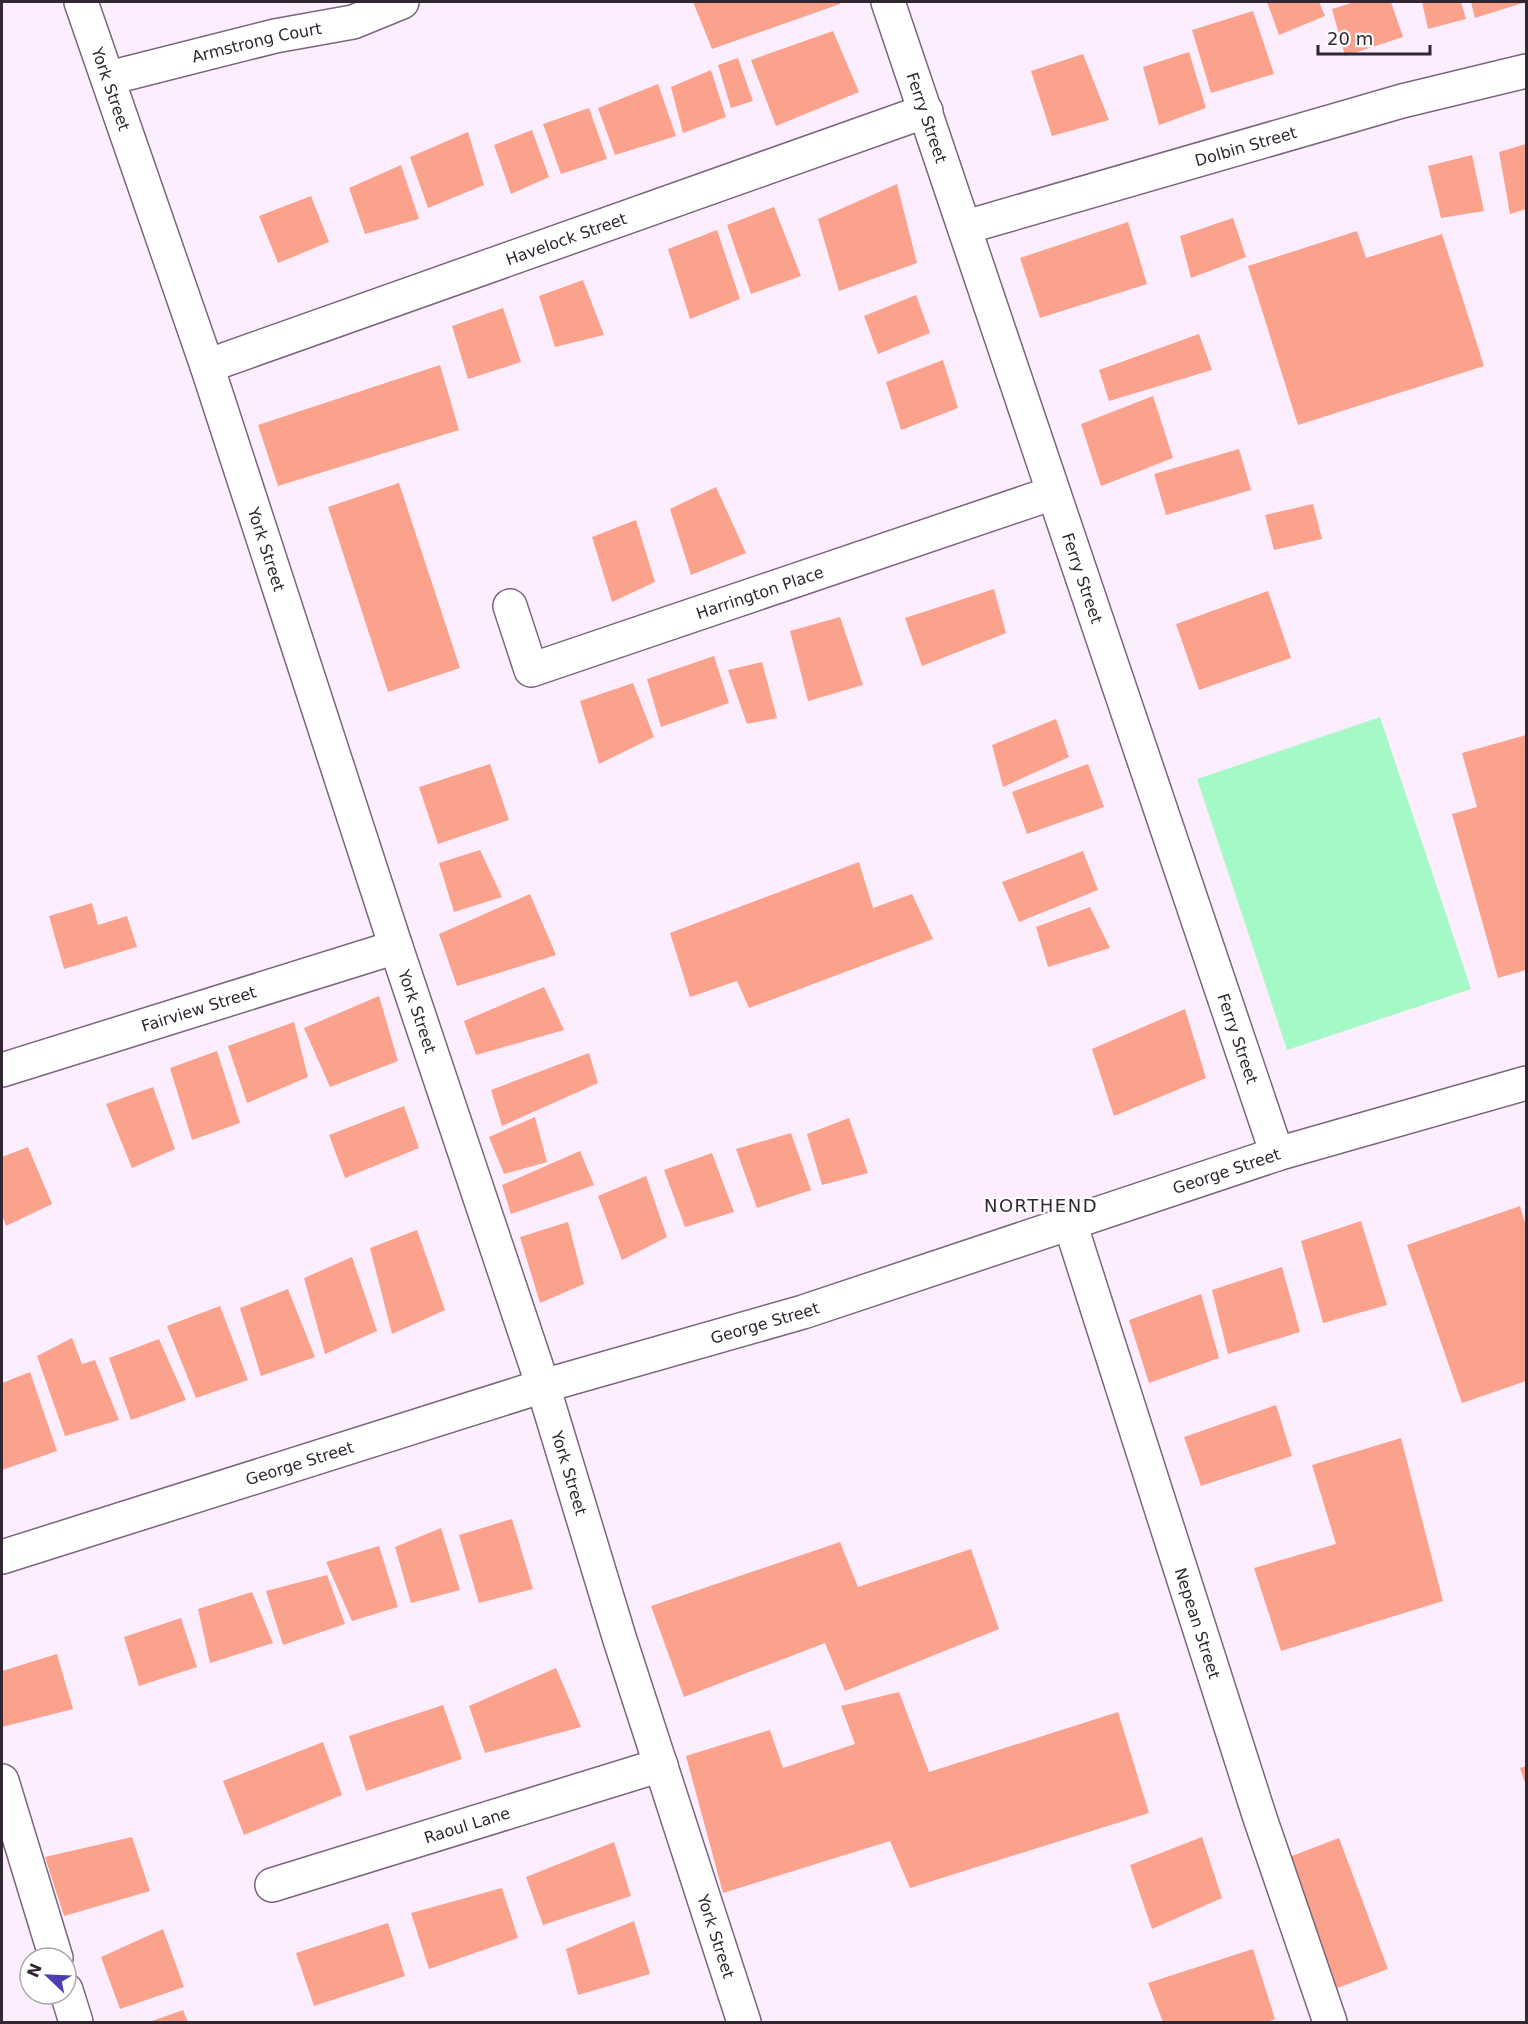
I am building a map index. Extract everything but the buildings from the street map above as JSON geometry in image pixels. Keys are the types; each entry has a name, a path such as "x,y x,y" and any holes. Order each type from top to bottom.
{"street":[{"name":"York Street","path":"81,2 207,366 396,946 543,1386 744,2022"},
{"name":"Armstrong Court","path":"109,78 275,36 353,22 402,2"},
{"name":"Ferry Street","path":"888,2 966,227 1053,493 1277,1154"},
{"name":"Dolbin Street","path":"966,227 1402,101 1527,71"},
{"name":"Havelock Street","path":"207,366 926,111"},
{"name":"Harrington Place","path":"510,606 531,670 1053,493"},
{"name":"Fairview Street","path":"2,1071 396,946"},
{"name":"George Street","path":"2,1557 543,1386 803,1312 1277,1154 1527,1083"},
{"name":"Nepean Street","path":"1070,1223 1260,1818 1330,2022"},
{"name":"Raoul Lane","path":"272,1885 661,1765"},
{"path":"2,1781 52,1946"},
{"path":"71,2006 76,2022"}],"green space":[{"path":"1380,717 1471,989 1287,1050 1197,779"}],"district":[{"name":"NORTHEND","path":"1041,1206"}]}
